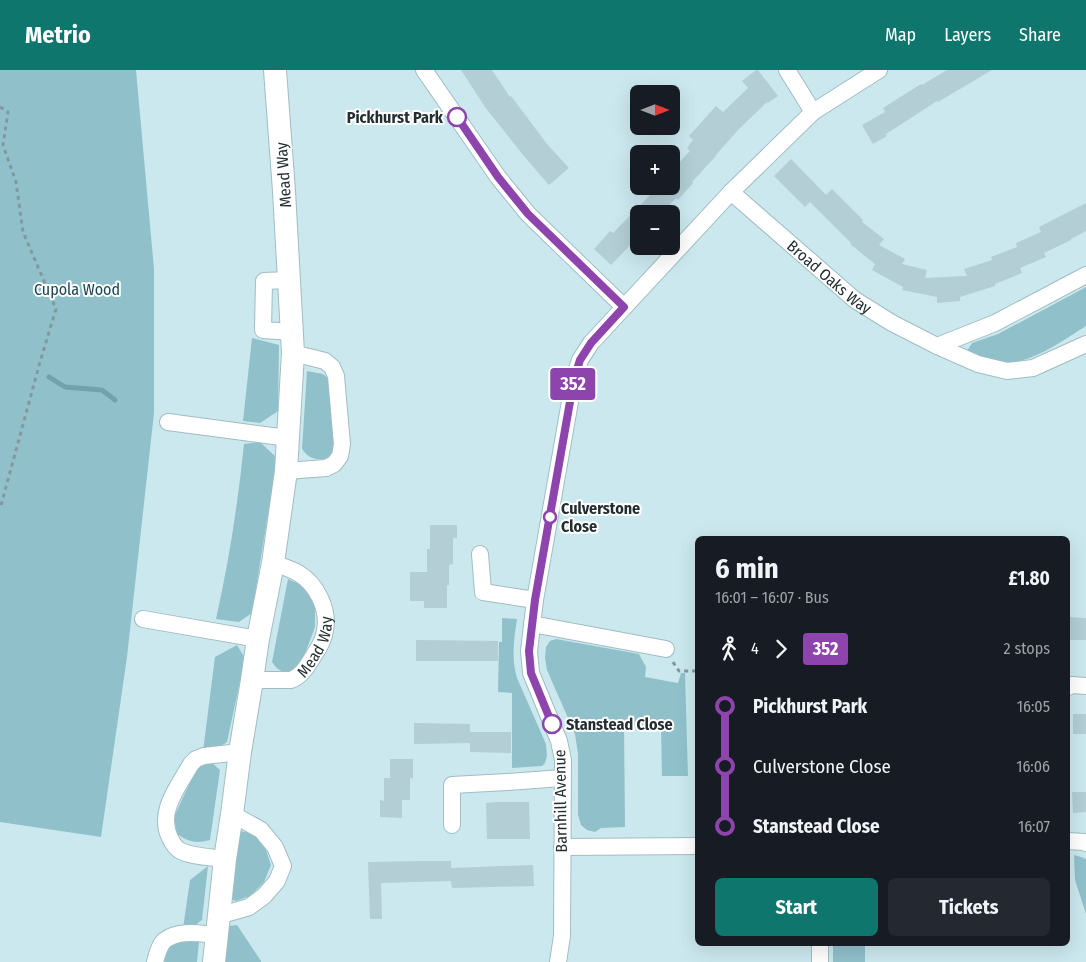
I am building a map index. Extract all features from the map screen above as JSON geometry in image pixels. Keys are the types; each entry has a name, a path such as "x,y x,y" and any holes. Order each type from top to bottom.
{"street":[{"name":"Mead Way","path":"214,962 225,859 240,752 258,639 273,563 286,471 293,342 275,70"},
{"path":"424,70 498,177 528,214 624,307 731,192 813,112 879,70"},
{"path":"787,70 813,112"},
{"name":"Broad Oaks Way","path":"731,192 855,300 892,323 978,364 1007,370 1033,368 1086,344"},
{"path":"937,346 995,323 1086,275"},
{"name":"Barnhill Avenue","path":"558,962 562,936 563,760 559,741 531,673 529,651 535,600 574,379 580,360 591,343 624,307"},
{"path":"286,471 326,468 334,464 340,456 342,444 336,376 332,367 293,342"},
{"path":"168,422 288,438"},
{"path":"480,554 482,599 535,600"},
{"name":"Mead Way","path":"252,680 291,680 295,678 301,674 318,650 325,632 326,620 321,600 313,586 299,574 273,563"},
{"path":"143,619 258,639"},
{"path":"532,624 666,649"},
{"path":"1070,686 1086,686"},
{"path":"225,859 191,854 179,850 171,842 166,830 165,817 168,806 191,764 196,759 204,756 240,752"},
{"path":"452,825 452,785 562,778"},
{"path":"154,962 158,950 165,940 177,935 218,925 264,896 277,881 283,866 275,847 261,830 232,814"},
{"path":"1070,841 1086,843"},
{"path":"562,847 695,846"},
{"path":"820,946 820,962"}],"path":[{"path":"0,107 8,112 4,145 16,182 23,232 56,309 0,509"},
{"path":"666,649 679,671 695,671"}],"green space":[{"name":"Cupola Wood","path":"0,70 136,70 154,269 154,413 127,657 101,837 0,822"},
{"path":"1086,287 1086,326 1047,350 1015,362 990,359 967,351 972,343 998,334"},
{"path":"252,338 279,345 278,411 260,423 243,421"},
{"path":"307,371 323,374 330,380 336,449 331,459 308,456 302,449"},
{"path":"260,442 277,458 252,613 239,622 216,619 233,532 244,444"},
{"path":"288,579 304,586 315,605 315,627 305,654 295,670 284,671 279,670 272,662"},
{"path":"502,618 517,619 514,648 515,670 546,744 547,756 542,766 512,768 512,693 498,692 499,642 502,642"},
{"path":"556,639 639,654 646,667 645,677 678,683 681,673 685,673 688,776 662,776 661,726 624,725 625,827 601,828 595,832 587,830 581,825 578,815 578,754 575,734 547,670 545,658 546,647 550,641"},
{"path":"237,645 245,658 227,742 202,759 215,657"},
{"path":"211,762 220,770 210,840 193,842 177,834 174,817 199,763"},
{"path":"239,831 253,833 265,847 271,865 264,882 250,896 236,901 227,898"},
{"path":"1074,855 1086,859 1086,914 1075,880"},
{"path":"208,866 202,920 182,935 190,880"},
{"path":"237,925 261,962 223,962 229,926"},
{"path":"180,940 199,942 197,962 164,962 172,942"},
{"path":"833,946 865,946 865,962 833,962"}],"building":[{"path":"461,70 492,70 510,97 547,144 569,168 549,185 485,107"},
{"path":"758,70 778,96 767,102 739,129 678,200 676,198 669,205 640,205 650,195 680,195 680,162 690,151 687,148 693,140 689,136 716,106 723,112 748,88 742,81"},
{"path":"947,70 992,70 937,101 873,144 862,125 885,112 883,108"},
{"path":"791,159 826,195 832,189 863,220 862,222 884,239 879,245 905,259 902,264 927,270 925,278 967,276 964,269 992,260 991,257 1017,247 1016,243 1041,232 1039,227 1086,203 1086,231 1044,253 1046,257 1020,268 1022,273 995,284 995,286 960,297 960,301 937,303 937,297 902,290 903,287 872,270 875,264 850,244 810,202 805,207 774,176"},
{"path":"630,216 630,245 611,265 594,249 610,231 613,233"},
{"path":"430,525 457,525 457,538 453,538 453,564 449,565 447,608 424,608 424,601 410,601 410,572 427,572 427,549 430,549"},
{"path":"1070,617 1086,618 1086,640 1070,640"},
{"path":"416,640 498,641 498,661 416,661"},
{"path":"1073,714 1086,714 1086,734 1073,734"},
{"path":"414,723 470,724 470,732 511,732 511,753 470,752 470,743 414,744"},
{"path":"390,759 413,759 413,778 410,778 410,800 402,800 402,818 380,817 380,800 384,801 384,778 390,778"},
{"path":"1072,792 1086,792 1086,812 1073,813"},
{"path":"529,802 530,839 487,839 486,803"},
{"path":"451,861 451,868 533,865 534,886 452,888 451,881 381,883 382,919 370,919 368,862"}],"waterway":[{"path":"49,377 65,387 102,390 115,400"}],"bus line":[{"name":"352","path":"457,117 498,177 528,214 624,307 591,343 580,360 574,379 535,600 529,651 531,673 552,724"}],"place":[{"name":"Pickhurst Park","path":"457,117"},
{"name":"Culverstone Close","path":"550,517"},
{"name":"Stanstead Close","path":"552,724"}]}
